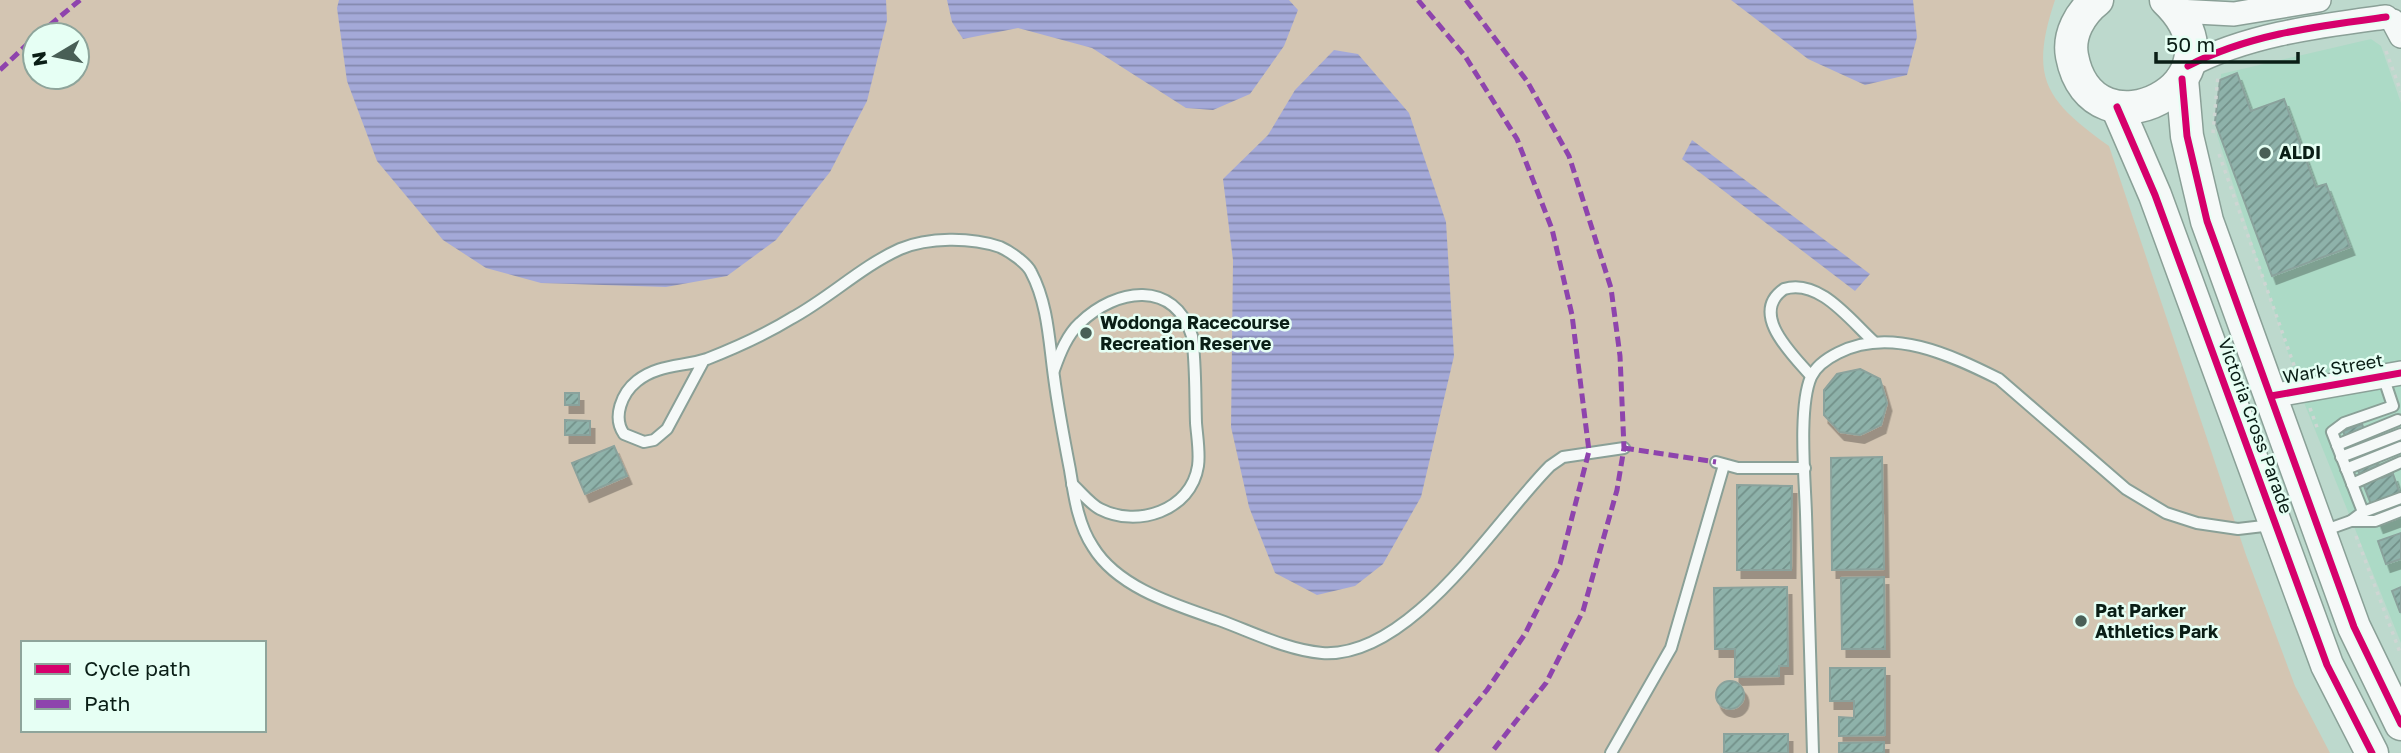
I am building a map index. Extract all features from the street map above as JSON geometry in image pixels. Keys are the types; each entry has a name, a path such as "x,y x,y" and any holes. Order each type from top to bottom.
{"main road":[{"path":"2086,5 2073,33 2071,52 2076,71 2085,87 2097,98 2117,107 2132,108 2154,103 2173,91 2195,65"},
{"name":"Victoria Cross Parade","path":"2171,6 2189,37 2195,65 2196,183 2354,627 2396,707"},
{"name":"Victoria Cross Parade","path":"2117,107 2155,195 2327,665 2372,753"}],"street":[{"path":"2171,6 2234,14 2319,0"},
{"path":"2195,65 2244,42 2391,24"},
{"name":"Wark Street","path":"2271,396 2392,374"}],"lane":[{"path":"704,360 662,435 644,442 624,434 618,422 621,404 635,382 651,372 674,364 704,360 792,319 900,249 930,241 975,242 1002,248 1030,268 1045,311 1072,484 1080,518 1092,547 1109,567 1129,583 1192,611 1300,650 1326,653 1357,647 1393,630 1450,584 1550,466 1563,457 1624,448"},
{"path":"1811,376 1777,336 1772,326 1775,298 1784,289 1805,288 1825,298 1873,341"},
{"path":"1053,372 1061,351 1078,324 1107,302 1125,297 1152,296 1179,309 1187,320 1194,348 1198,466 1191,487 1180,500 1163,510 1147,517 1131,518 1097,508 1072,484"},
{"path":"1813,753 1805,468 1807,393 1811,376 1830,356 1873,341 1886,340 1933,352 1998,379 2126,489 2166,513 2197,523 2238,529 2274,524"},
{"path":"2392,374 2392,406 2400,428"},
{"path":"2363,512 2332,432 2344,423 2392,406"},
{"path":"2337,445 2400,428"},
{"path":"2341,457 2400,428"},
{"path":"2346,469 2401,447"},
{"path":"2352,484 2401,462"},
{"path":"1611,753 1671,648 1720,464 1805,468"},
{"path":"2320,531 2401,498"},
{"path":"2351,520 2375,521 2401,511"}],"path":[{"path":"2391,24 2401,92"},
{"path":"2195,65 2219,64 2213,138"},
{"path":"2217,151 2303,389"}],"shaded area":[{"name":"Wodonga Racecourse Recreation Reserve","path":"0,0 2055,0 2043,49 2048,85 2070,115 2109,146 2246,555 2295,686 2330,753 0,753"},
{"path":"2371,39 2381,46 2401,103 2401,643 2305,405 2217,135 2221,74"}],"water":[{"path":"339,0 886,0 887,20 867,101 830,172 776,240 727,276 666,287 541,283 486,268 443,240 377,161 347,81 337,8"},
{"path":"947,0 1289,0 1298,10 1284,46 1250,94 1213,110 1186,108 1092,48 1018,28 963,39 952,22"},
{"path":"1731,0 1913,0 1917,37 1907,75 1865,85 1808,59"},
{"path":"1334,50 1358,54 1409,113 1446,222 1454,356 1421,497 1383,564 1355,586 1317,595 1275,573 1249,507 1231,427 1233,260 1223,179 1268,135 1295,90"},
{"path":"1692,140 1870,274 1855,291 1682,159"}],"building":[{"name":"ALDI","path":"2237,73 2251,111 2284,99 2316,187 2326,184 2350,247 2272,276 2215,122 2220,80"},
{"path":"1860,369 1880,379 1887,403 1881,425 1860,435 1840,432 1824,415 1824,390 1837,374"},
{"path":"565,393 579,393 579,405 565,405"},
{"path":"565,420 590,421 590,435 565,435"},
{"path":"2362,424 2382,478 2393,474 2401,497 2401,517 2379,525 2343,431"},
{"path":"614,446 627,476 585,494 572,463"},
{"path":"1882,457 1884,569 1832,570 1831,458"},
{"path":"1737,485 1792,486 1791,570 1737,570"},
{"path":"2401,533 2401,559 2386,564 2378,541"},
{"path":"1884,577 1885,649 1842,649 1841,578"},
{"path":"1787,587 1788,666 1779,666 1779,676 1735,677 1735,649 1715,649 1714,588"},
{"path":"2401,587 2401,612 2400,612 2392,591"},
{"path":"1830,668 1885,668 1885,735 1839,736 1839,717 1854,718 1854,701 1830,701"},
{"path":"1730,681 1740,685 1744,695 1740,705 1730,709 1720,705 1716,695 1720,685"},
{"path":"1724,734 1788,734 1788,753 1724,753"},
{"path":"1884,742 1884,753 1839,753 1839,743"}],"marked path":[{"path":"55,21 80,0"},
{"path":"1418,0 1465,56 1517,139 1552,229 1572,315 1589,451 1560,564 1525,634 1487,690 1435,753"},
{"path":"1466,0 1527,81 1569,156 1611,288 1620,356 1624,448 1617,490 1583,611 1546,683 1491,753"},
{"path":"0,70 21,50"},
{"path":"1624,448 1716,462"}],"cycle path":[{"path":"2188,66 2211,55 2260,39 2310,28 2386,17"},
{"path":"2182,79 2187,136 2207,221 2354,627 2401,724"},
{"path":"2117,107 2155,195 2327,665 2372,753"},
{"path":"2271,396 2401,373"}],"place":[{"name":"ALDI","path":"2265,153"},
{"name":"Wodonga Racecourse Recreation Reserve","path":"1086,333"},
{"name":"Pat Parker Athletics Park","path":"2081,621"}]}
